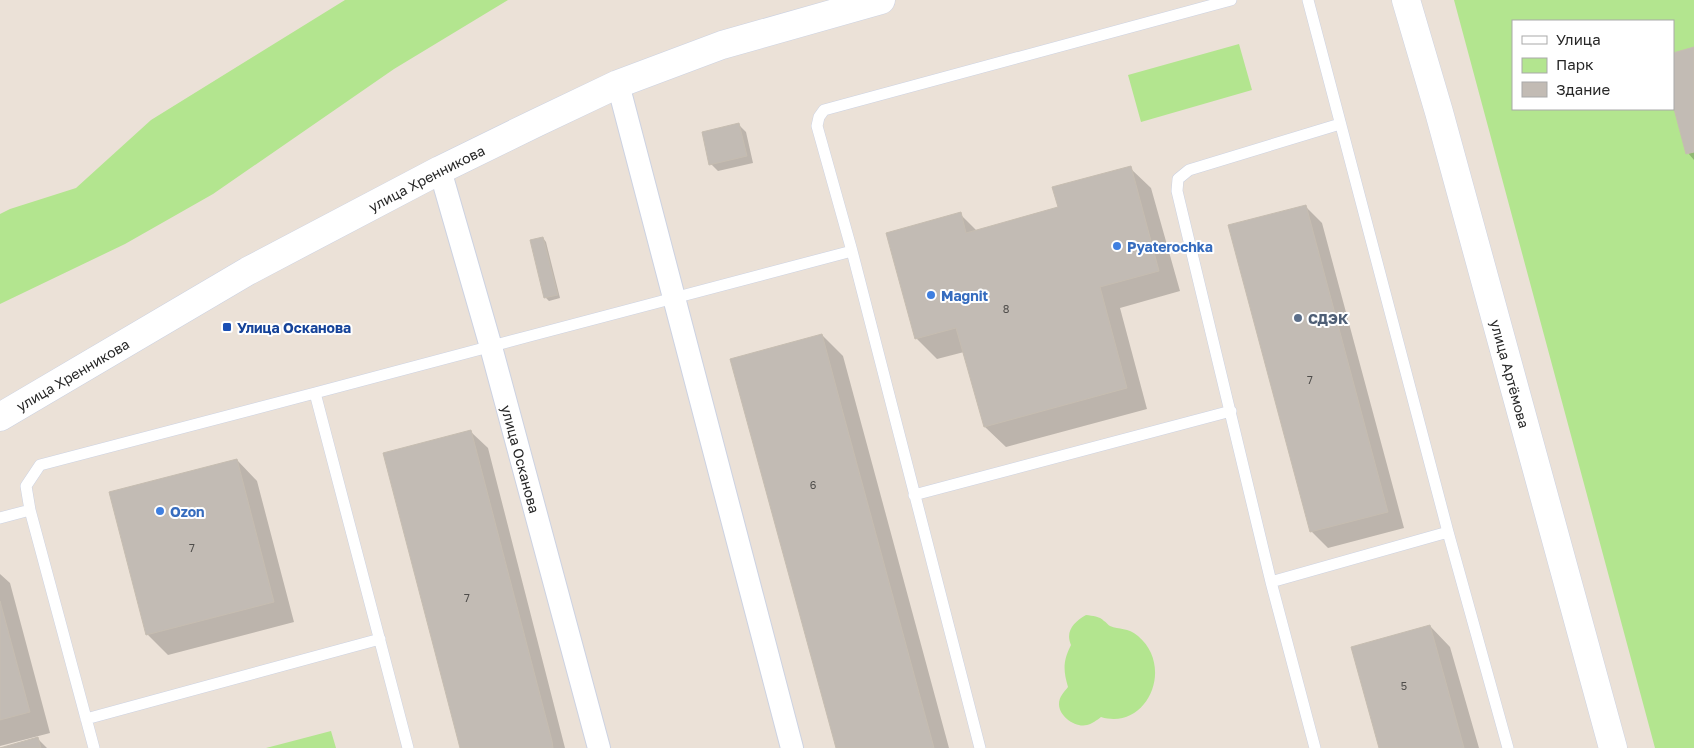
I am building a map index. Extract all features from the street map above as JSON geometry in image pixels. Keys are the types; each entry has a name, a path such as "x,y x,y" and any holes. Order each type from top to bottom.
{"street":[{"name":"улица Хренникова","path":"0,417 248,271 440,170 618,84 722,45 881,0"},
{"name":"улица Артёмова","path":"1406,0 1440,112 1613,748"},
{"path":"618,84 792,748"},
{"name":"улица Осканова","path":"440,170 491,347 599,748"}],"lane":[{"path":"980,748 852,251 817,126 819,117 824,110 1231,0"},
{"path":"1308,0 1448,532 1508,748"},
{"path":"1315,748 1271,582 1177,191 1178,179 1188,170 1340,124"},
{"path":"94,748 30,510 26,486 40,466 852,251"},
{"path":"315,393 408,748"},
{"path":"914,495 1231,411"},
{"path":"0,518 30,510"},
{"path":"1271,582 1448,532"},
{"path":"86,719 380,639"}],"green space":[{"path":"345,0 508,0 394,69 213,194 125,244 0,304 0,214 76,188 151,120"},
{"path":"1454,0 1694,0 1694,748 1655,748"},
{"path":"1239,44 1252,90 1141,122 1128,75"},
{"path":"1086,615 1098,617 1110,626 1131,631 1138,636 1149,649 1154,664 1155,679 1151,693 1143,706 1131,715 1117,719 1101,717 1091,724 1078,725 1065,717 1060,709 1059,701 1068,687 1065,666 1066,656 1071,645 1069,640 1070,631 1074,624"},
{"path":"331,731 336,748 266,748"}],"building":[{"path":"1694,47 1694,152 1686,154 1674,109 1674,53"},
{"path":"739,123 747,156 709,165 702,132"},
{"path":"1131,166 1159,271 1100,287 1127,388 984,427 956,328 915,339 886,233 961,212 966,233 1058,207 1052,187"},
{"path":"1306,205 1388,512 1310,532 1228,225"},
{"path":"543,237 558,295 544,298 530,240"},
{"path":"822,334 934,748 836,748 730,359"},
{"path":"471,430 553,748 460,748 383,453"},
{"path":"237,459 274,602 146,635 109,492"},
{"path":"0,601 30,712 0,720"},
{"path":"1430,625 1464,748 1379,748 1351,647"},
{"path":"38,737 41,748 0,748"}],"place":[{"name":"Pyaterochka","path":"1117,246"},
{"name":"Magnit","path":"931,295"},
{"name":"СДЭК","path":"1298,318"},
{"name":"Улица Осканова","path":"227,327"},
{"name":"Ozon","path":"160,511"}]}
